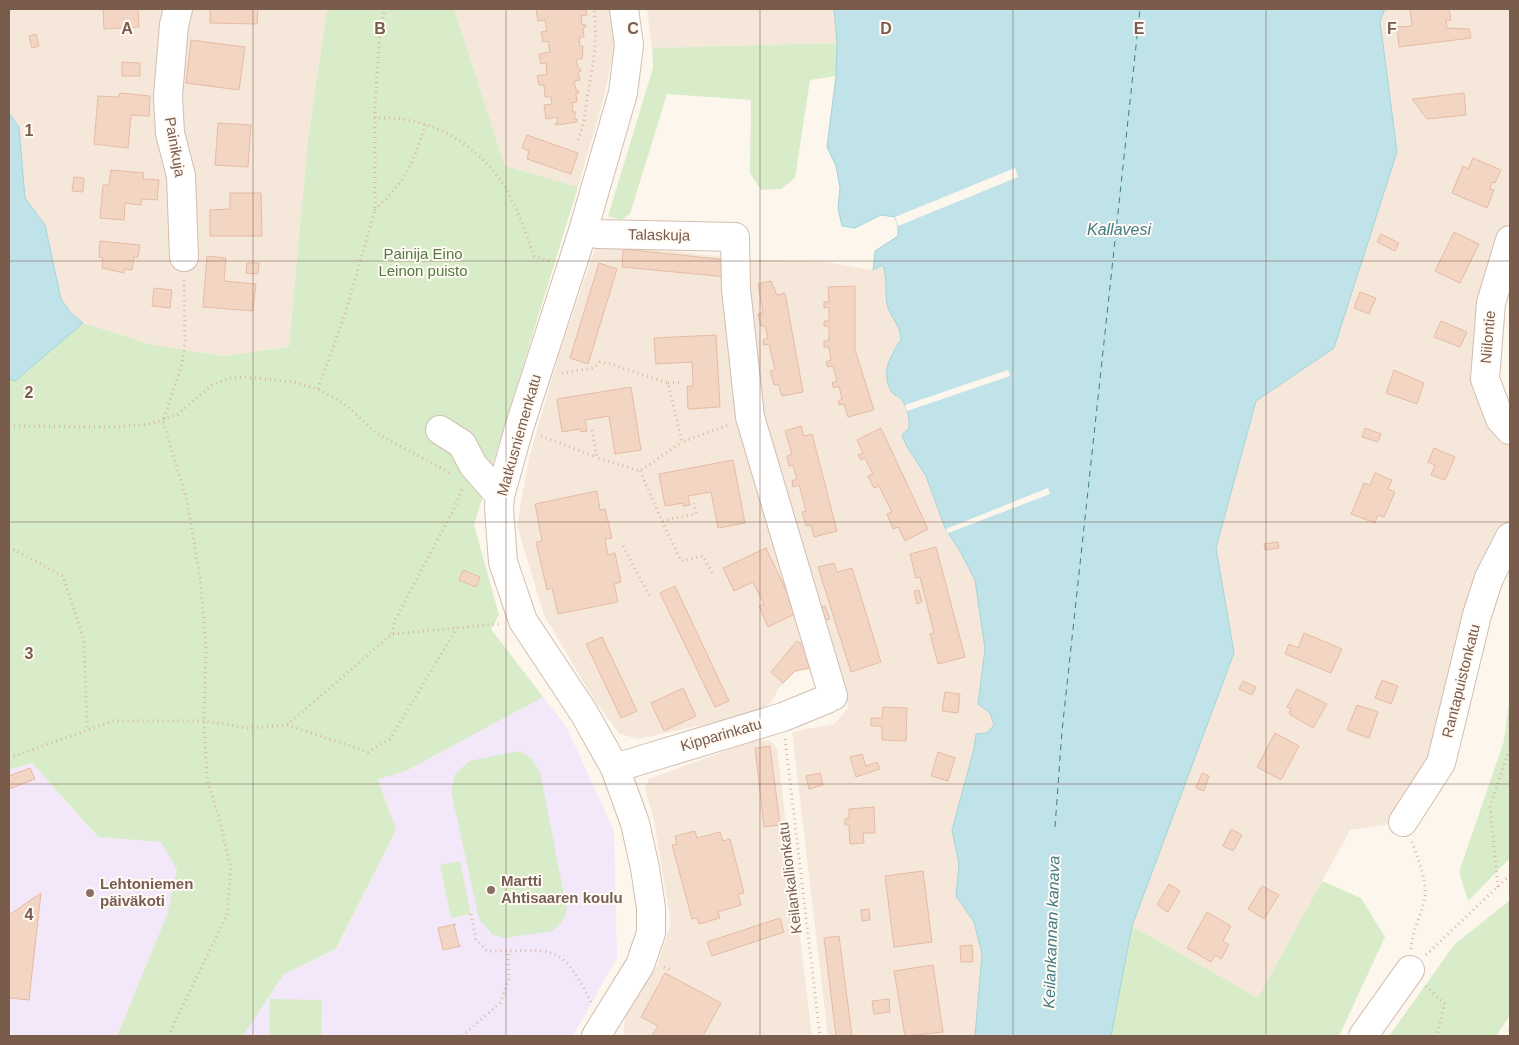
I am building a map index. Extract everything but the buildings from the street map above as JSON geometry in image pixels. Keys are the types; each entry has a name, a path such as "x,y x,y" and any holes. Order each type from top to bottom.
{"street":[{"name":"Painikuja","path":"178,9 174,25 168,96 170,133 182,176 184,257"},
{"name":"Matkusniemenkatu","path":"596,1036 640,965 651,933 651,908 645,868 635,823 615,768 584,713 523,621 503,562 500,496 519,428 583,231 623,92 630,44 624,9"},
{"name":"Talaskuja","path":"583,231 598,234 735,237 736,288 750,417"},
{"name":"Niilontie","path":"1510,240 1491,303 1484,379 1500,419 1510,430"},
{"name":"Kipparinkatu","path":"615,768 782,717 830,698 750,417"},
{"path":"440,430 462,444 473,465 500,496"},
{"name":"Rantapuistonkatu","path":"1403,822 1441,763 1477,616 1489,578 1510,537"},
{"path":"1363,1036 1410,970"}],"path":[{"path":"318,389 345,314 375,210 374,118 380,29 385,9"},
{"path":"578,140 584,126 595,58 597,32 594,9"},
{"path":"374,118 396,116 426,123 463,142 494,173 513,203 534,256 555,263"},
{"path":"375,210 398,188 411,167 426,123"},
{"path":"168,1036 227,915 231,868 207,779 204,720 206,647 200,577 186,501 163,421 182,364 185,342 184,257"},
{"path":"558,373 594,368 600,362 612,364 668,383 683,382"},
{"path":"9,426 117,427 150,424 163,421 178,414 213,384 231,378 246,377 294,382 318,389 345,404 376,433 458,478"},
{"path":"668,383 682,442"},
{"path":"640,471 682,442 750,417"},
{"path":"592,430 597,458"},
{"path":"538,436 597,458 640,471 680,561 703,556 713,574"},
{"path":"392,634 395,620 454,510 465,482"},
{"path":"662,521 696,514 694,503"},
{"path":"623,546 651,599"},
{"path":"9,547 63,576 84,640 87,730"},
{"path":"287,726 392,634 523,621"},
{"path":"9,758 113,721 204,720 249,728 287,726 328,741 368,752 390,739 456,628"},
{"name":"Keilankallionkatu","path":"782,717 820,1036"},
{"path":"1498,887 1490,806 1510,748"},
{"path":"1403,822 1419,860 1426,895 1412,934 1410,970 1445,1004 1436,1036"},
{"path":"1410,970 1510,875"},
{"path":"471,914 476,939 487,951 550,951 566,960 578,976 594,1009"},
{"path":"462,1036 500,1003 509,980 508,951"},
{"path":"1508,1036 1510,1030"}],"shaded area":[{"path":"9,9 327,9 308,139 289,347 224,356 153,345 83,323 71,313 61,299 45,225 25,198 19,127 9,113"},
{"path":"454,9 611,9 615,44 603,101 578,187 505,166"},
{"path":"647,9 834,9 837,43 652,48"},
{"path":"1385,9 1510,9 1510,240 1485,379 1510,430 1510,537 1454,715 1403,822 1350,830 1258,998 1132,926 1234,653 1216,548 1256,401 1334,348 1397,152 1379,21"},
{"path":"597,243 753,260 821,261 872,270 883,265 886,275 886,297 889,310 901,330 901,340 890,355 891,392 904,403 910,420 906,445 926,476 945,528 975,580 985,649 978,704 990,713 994,725 987,733 976,734 974,749 952,830 959,864 956,896 974,922 982,954 975,1036 828,1036 792,732 834,724 848,708 844,685 825,667 795,672 779,688 770,704 744,716 638,739 620,734 594,700 544,615 517,526 529,458 560,351"},
{"name":"Martti Ahtisaaren koulu","path":"543,697 567,728 614,831 617,958 573,1036 243,1036 284,974 337,949 396,830 378,779 406,771"},
{"path":"755,740 771,741 777,749 812,1036 623,1036 625,1017 657,966 671,923 654,821 645,788 649,779"},
{"name":"Lehtoniemen päiväkoti","path":"32,763 97,837 161,842 177,870 167,915 117,1036 9,1036 9,770"}],"green space":[{"name":"Painija Eino Leinon puisto","path":"327,9 454,9 505,166 578,187 474,525 499,615 491,629 543,697 406,771 378,779 396,830 336,949 284,974 243,1036 117,1036 167,915 177,870 161,842 98,837 32,763 9,770 9,379 15,380 83,323 153,345 224,356 289,347 308,139"},
{"path":"837,43 836,76 810,80 795,178 781,189 761,190 750,173 751,100 667,94 630,214 621,220 608,216 653,68 652,48"},
{"path":"1510,694 1510,858 1468,901 1459,872 1504,741"},
{"path":"519,751 531,758 540,772 567,910 562,922 552,931 504,938 492,934 479,919 451,791 455,774 469,761"},
{"path":"460,861 471,914 451,918 440,865"},
{"path":"1322,881 1361,898 1385,937 1339,1036 1111,1036 1132,926 1258,998"},
{"path":"1510,900 1510,1015 1496,1036 1389,1036 1454,945"},
{"path":"270,999 322,1000 321,1036 269,1036"}],"water":[{"name":"Kallavesi","path":"834,9 1385,9 1380,21 1397,152 1334,348 1256,401 1216,548 1234,653 1132,926 1111,1036 975,1036 982,954 974,922 956,896 959,864 952,830 974,749 976,734 987,733 994,725 990,713 978,704 985,649 975,580 945,528 926,476 906,445 902,435 909,428 908,412 900,398 892,392 888,384 888,364 901,340 901,335 888,308 883,265 873,270 875,251 898,236 898,226 895,217 881,215 855,228 842,226 838,208 840,188 836,166 827,147 836,76 837,43"},
{"path":"9,113 19,127 25,198 45,225 61,299 71,313 83,323 15,381 9,379"}],"pier":[{"path":"1015,168 1018,177 898,226 895,217"},
{"path":"1008,370 1010,376 907,411 905,405"},
{"path":"1048,488 1050,494 948,533 946,529"}],"ferry route":[{"path":"1055,827 1062,731 1140,9"}],"place":[{"name":"Martti Ahtisaaren koulu","path":"491,890"},
{"name":"Lehtoniemen päiväkoti","path":"90,893"}],"water label":[{"name":"Keilankannan kanava","path":"1051,932"}]}
